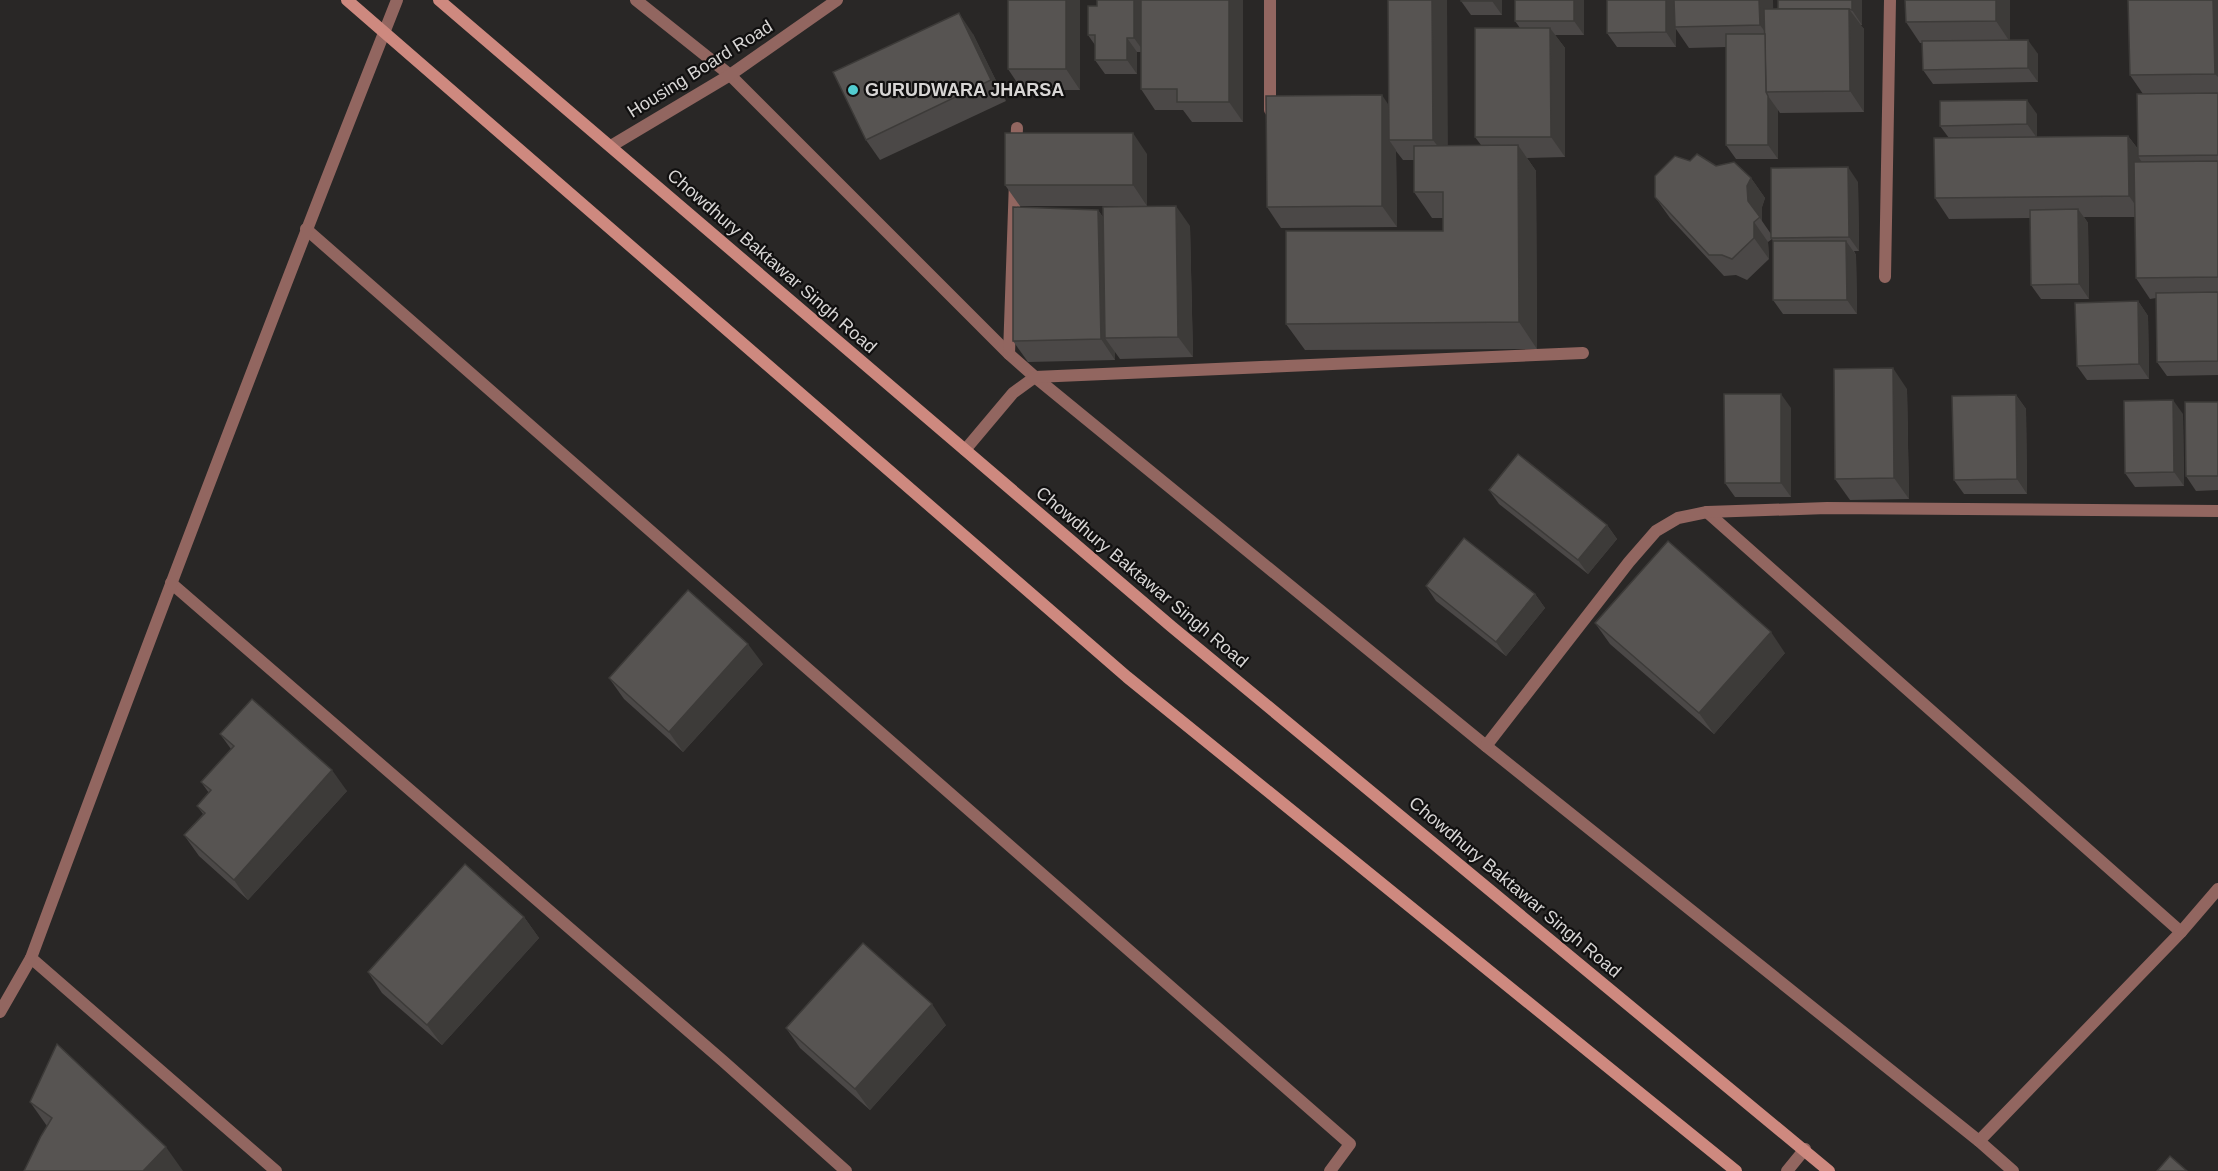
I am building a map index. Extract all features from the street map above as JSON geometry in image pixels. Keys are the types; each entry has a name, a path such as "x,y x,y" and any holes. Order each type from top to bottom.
{"main road":[{"path":"347,0 1127,676 1736,1171"},
{"name":"Chowdhury Baktawar Singh Road","path":"439,0 1172,627 1829,1171"}],"street":[{"path":"0,1012 31,958 306,229 397,0"},
{"path":"636,0 730,75 1009,354 1035,377 1486,746 1979,1141 2013,1171"},
{"name":"Housing Board Road","path":"611,146 730,75 837,0"},
{"path":"1270,0 1270,110"},
{"path":"1885,276 1890,0"},
{"path":"1009,354 1017,128"},
{"path":"306,229 1350,1144 1330,1171"},
{"path":"965,450 1013,393 1035,377 1583,353"},
{"path":"1486,746 1629,562 1656,531 1678,518 1707,512 1827,508 2218,511"},
{"path":"1707,512 2181,932"},
{"path":"171,583 723,1061 846,1171"},
{"path":"1979,1141 2181,932 2218,889"},
{"path":"31,958 276,1171"},
{"path":"1786,1171 1805,1149"}],"building":[{"path":"1008,0 1066,0 1066,69 1008,69"},
{"path":"1097,0 1134,0 1134,38 1127,38 1127,60 1095,60 1095,35 1088,35 1088,6 1097,6"},
{"path":"1141,0 1229,0 1229,102 1177,102 1177,89 1141,89"},
{"path":"1388,0 1432,0 1433,140 1389,140"},
{"path":"1492,0 1492,1 1461,1"},
{"path":"1515,0 1574,0 1574,21 1515,21"},
{"path":"1607,0 1666,0 1666,32 1607,33"},
{"path":"1674,0 1759,0 1760,25 1675,27"},
{"path":"1778,0 1852,0 1852,10 1778,9"},
{"path":"1905,0 1996,0 1996,21 1906,22"},
{"path":"2128,0 2213,0 2215,74 2130,75"},
{"path":"1764,9 1849,9 1850,91 1766,92"},
{"path":"959,13 991,80 866,140 833,72"},
{"path":"1475,28 1550,28 1551,137 1475,137"},
{"path":"1726,34 1765,34 1768,145 1726,145"},
{"path":"2028,40 2028,68 1923,70 1922,41"},
{"path":"2218,93 2218,155 2138,156 2137,94"},
{"path":"1382,95 1382,206 1267,207 1266,96"},
{"path":"2027,100 2027,124 1940,126 1940,101"},
{"path":"1005,133 1133,133 1133,185 1005,185"},
{"path":"2128,136 2129,196 1935,198 1934,138"},
{"path":"1518,145 1519,322 1286,324 1286,231 1443,231 1443,192 1414,192 1414,146"},
{"path":"1697,154 1716,166 1734,162 1751,178 1747,186 1748,201 1760,217 1754,222 1754,238 1732,259 1722,255 1709,255 1655,197 1655,176 1675,156 1690,161"},
{"path":"2218,161 2218,277 2136,278 2134,162"},
{"path":"1848,167 1849,237 1771,238 1771,168"},
{"path":"1176,206 1178,337 1105,338 1103,207"},
{"path":"1013,207 1098,210 1101,339 1013,341"},
{"path":"2078,209 2079,284 2031,285 2030,210"},
{"path":"1773,241 1846,241 1847,300 1773,300"},
{"path":"2218,292 2218,361 2157,362 2156,293"},
{"path":"2138,301 2139,364 2077,366 2075,303"},
{"path":"1893,368 1894,478 1835,479 1834,369"},
{"path":"1724,394 1781,394 1781,483 1725,483"},
{"path":"2016,395 2017,479 1954,480 1952,396"},
{"path":"2173,400 2174,472 2125,473 2124,401"},
{"path":"2185,402 2218,402 2218,476 2186,476"},
{"path":"1518,454 1607,525 1578,560 1489,490"},
{"path":"1464,538 1535,594 1496,642 1426,586"},
{"path":"1668,541 1771,632 1699,713 1595,623"},
{"path":"688,590 748,644 669,732 609,678"},
{"path":"252,699 332,770 234,880 184,835 205,813 197,806 211,790 201,782 234,746 220,734"},
{"path":"465,864 524,917 427,1025 368,972"},
{"path":"863,943 932,1004 855,1089 786,1028"},
{"path":"57,1044 166,1147 143,1171 24,1171 52,1118 30,1102"},
{"path":"2170,1156 2187,1171 2157,1171"}],"place":[{"name":"GURUDWARA JHARSA","path":"853,90"}]}
